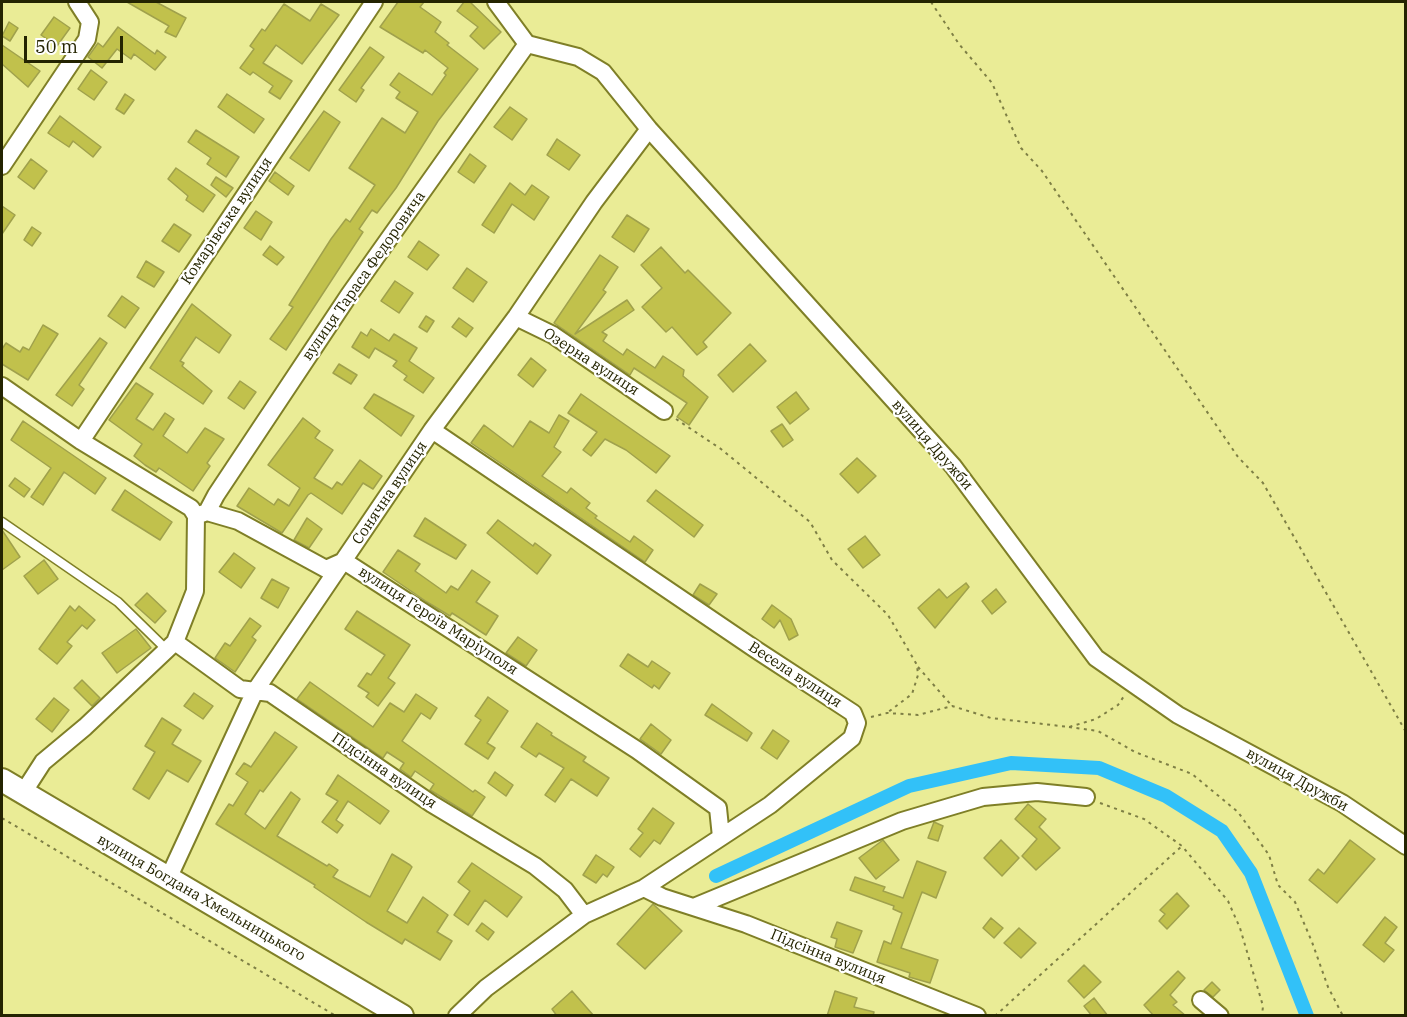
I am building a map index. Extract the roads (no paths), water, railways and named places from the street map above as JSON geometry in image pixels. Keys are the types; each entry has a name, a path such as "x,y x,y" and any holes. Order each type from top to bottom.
{"main road":[{"name":"вулиця Богдана Хмельницького","path":"2,780 402,1016"}],"street":[{"path":"2,166 87,39 90,22 77,2"},
{"name":"Комарівська вулиця","path":"81,441 374,2"},
{"path":"496,2 527,44"},
{"name":"вулиця Дружби","path":"527,44 578,57 603,72 649,129 953,466 1095,658 1178,715 1342,803 1406,846"},
{"name":"вулиця Тараса Федоровича","path":"23,793 43,762 85,727 171,646 195,591 202,514 349,296 527,44"},
{"name":"Сонячна вулиця","path":"168,879 255,691 432,430 516,317 594,202 649,129"},
{"name":"Озерна вулиця","path":"516,317 553,335 664,411"},
{"name":"вулиця Героїв Маріуполя","path":"2,386 81,441 202,514 238,522 326,569 344,561 637,750 718,808 721,837"},
{"name":"Весела вулиця","path":"432,430 755,649 853,712 858,723 852,738 816,770 763,810 721,837"},
{"name":"Підсінна вулиця","path":"171,646 240,689 270,693 432,804 535,867 565,890 584,915"},
{"path":"694,907 902,821 983,797 1037,792 1086,797"},
{"path":"457,1016 486,988 552,942 584,915 644,888 721,837"},
{"name":"Підсінна вулиця","path":"644,888 746,924 977,1016"},
{"path":"1201,1000 1220,1016"}],"lane":[{"path":"2,522 118,602 171,646"}],"waterway":[{"path":"716,876 909,786 1011,763 1099,768 1166,796 1222,831 1251,873 1307,1016"}]}
